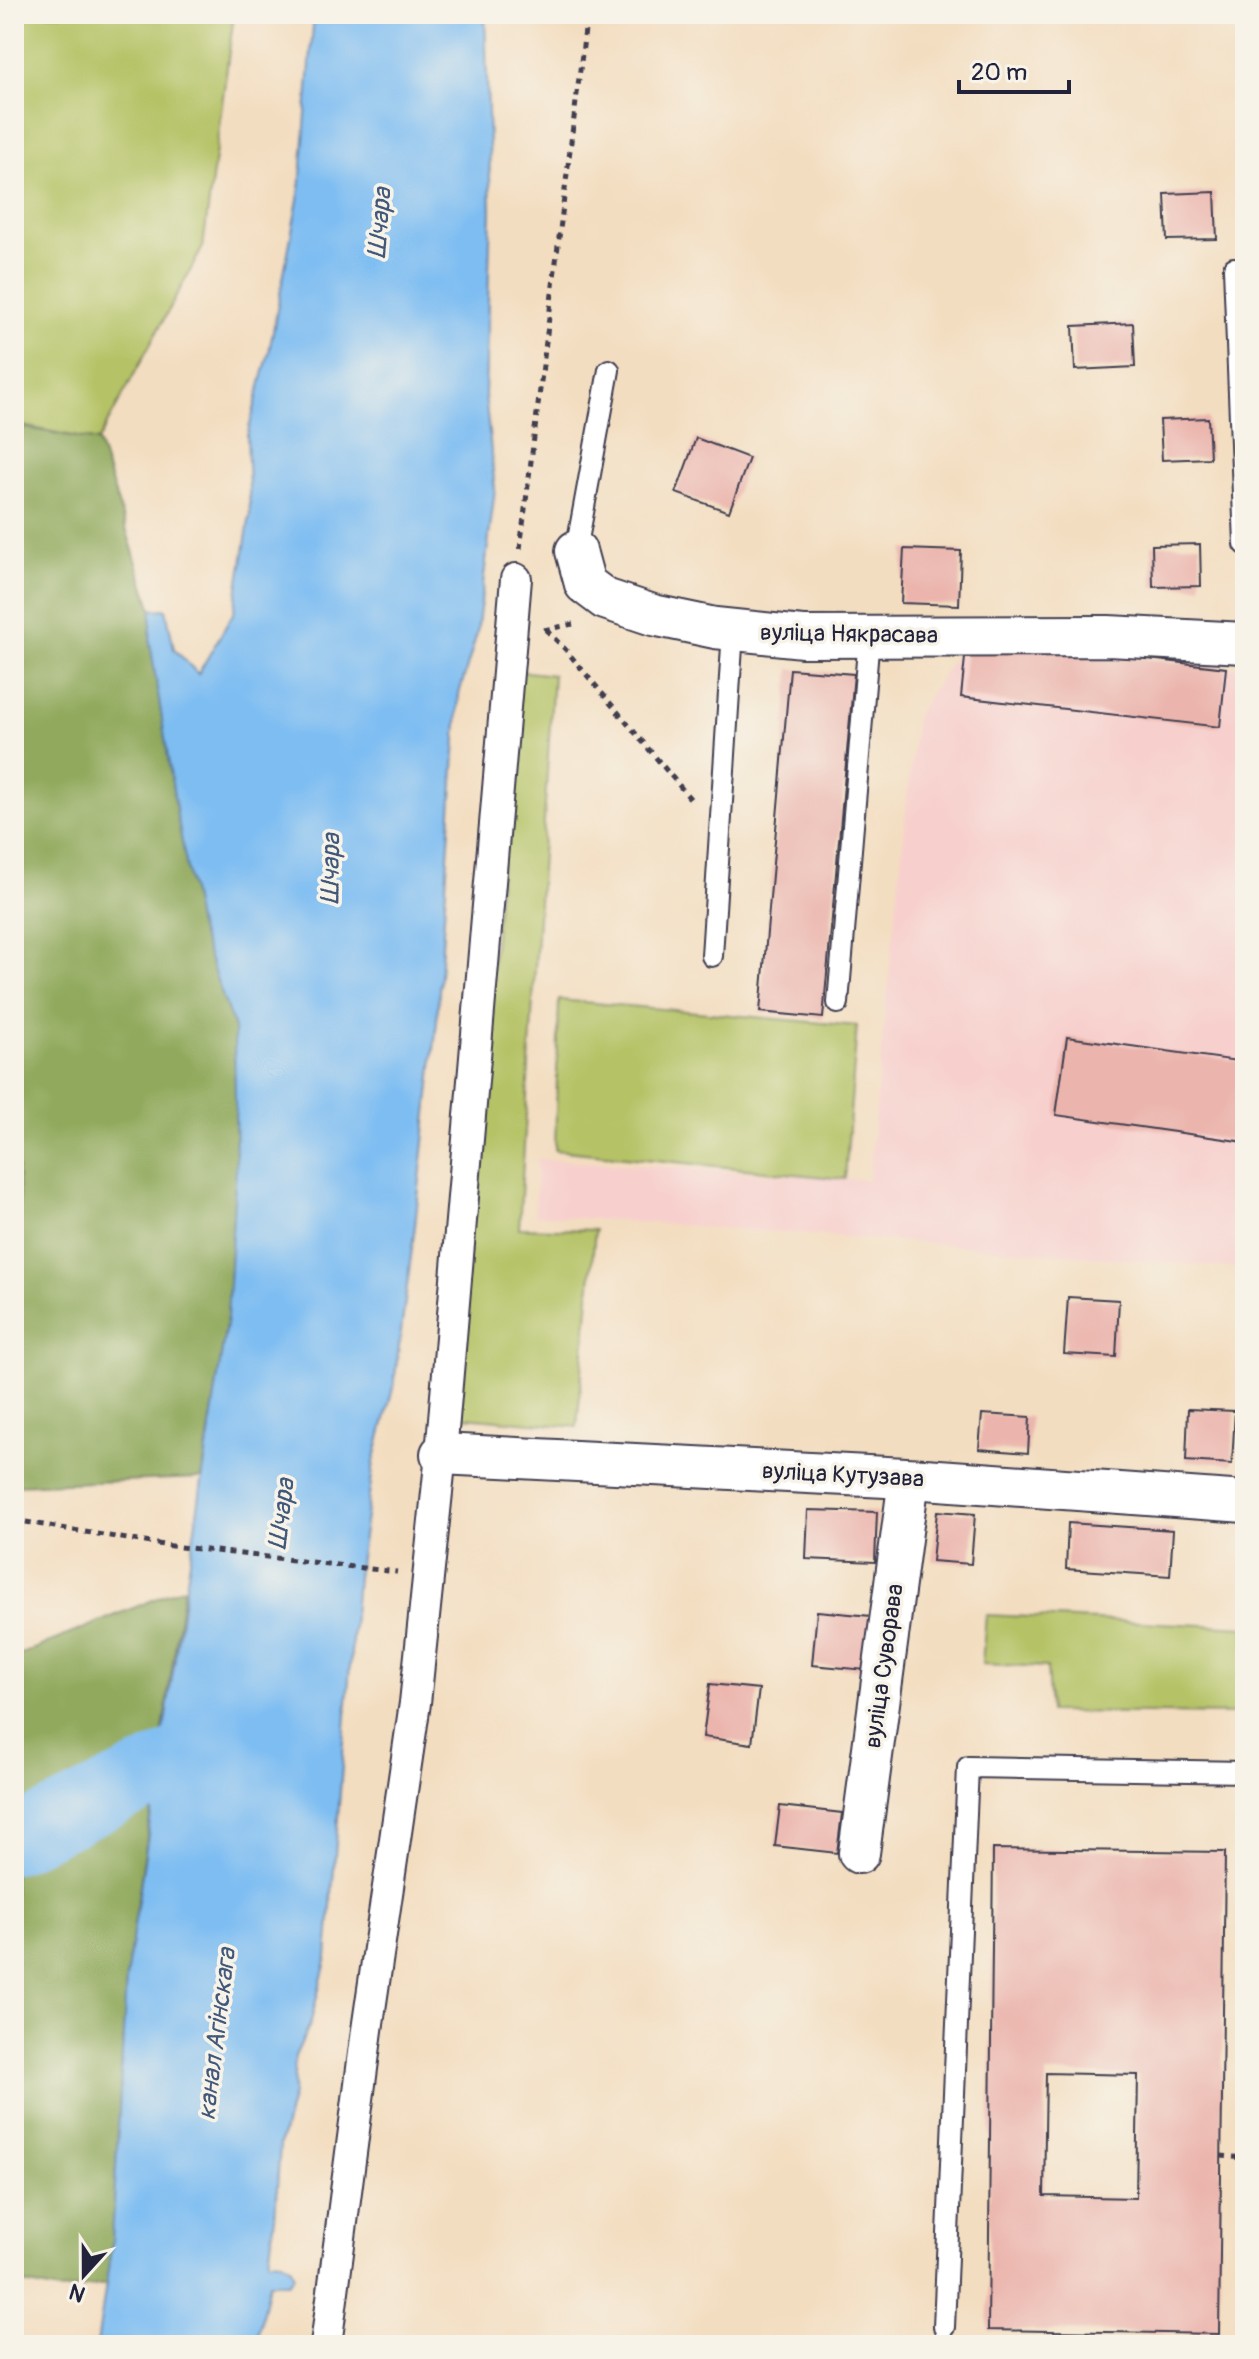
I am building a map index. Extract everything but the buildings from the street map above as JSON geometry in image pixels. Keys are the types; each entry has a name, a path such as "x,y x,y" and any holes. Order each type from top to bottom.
{"street":[{"name":"вуліца Някрасава","path":"576,551 585,584 605,599 653,615 715,628 803,637 1108,636 1245,643"},
{"path":"326,2345 367,2030 415,1703 441,1454 516,579"},
{"name":"вуліца Кутузава","path":"441,1454 909,1479 1245,1502"},
{"name":"вуліца Суворава","path":"859,1853 909,1479"}],"lane":[{"path":"1234,268 1245,544"},
{"name":"вуліца Някрасава","path":"576,551 609,370"},
{"path":"838,1003 869,637"},
{"path":"712,956 732,646"},
{"path":"944,2327 968,1767 1245,1772"}],"path":[{"path":"516,579 587,14"},
{"path":"536,632 585,621"},
{"path":"545,630 565,649 701,812 721,814"},
{"path":"14,1520 163,1545 397,1572"},
{"path":"1221,2156 1245,2158"}],"shaded area":[{"path":"669,14 1245,14 1245,17 1092,16"},
{"path":"967,638 1245,669 1245,1269 535,1215 537,1159 868,1180 916,715"}],"green space":[{"path":"14,14 234,14 203,247 98,441 14,424"},
{"path":"14,426 98,441 152,610 150,642 198,927 234,1028 236,1166 227,1318 202,1478 14,1485 14,1293 21,1280 14,1038"},
{"path":"518,671 553,675 519,1228 595,1230 577,1427 453,1416"},
{"path":"559,1000 857,1026 845,1179 555,1150"},
{"path":"184,1587 126,1979 112,2242 106,2284 59,2291 14,2282 14,1657"},
{"path":"986,1615 1245,1627 1245,1714 1050,1712 1047,1667 982,1664"}],"water":[{"path":"314,14 485,14 491,210 485,395 495,489 477,633 459,694 437,1021 415,1226 394,1384 374,1462 357,1577 327,1957 310,2025 295,2056 293,2094 280,2145 269,2260 282,2261 291,2267 294,2276 288,2283 269,2283 256,2345 97,2345 112,2242 126,1979 227,1318 236,1166 234,1028 198,927 150,642 152,610 166,609 174,649 198,674 234,612 250,515 247,436 269,352 300,189"}],"waterway":[{"path":"14,1841 239,1731"}],"water label":[{"name":"Шчара","path":"380,223"},
{"name":"Шчара","path":"331,869"},
{"name":"Шчара","path":"282,1514"},
{"name":"канал Агінскага","path":"217,2034"}]}
